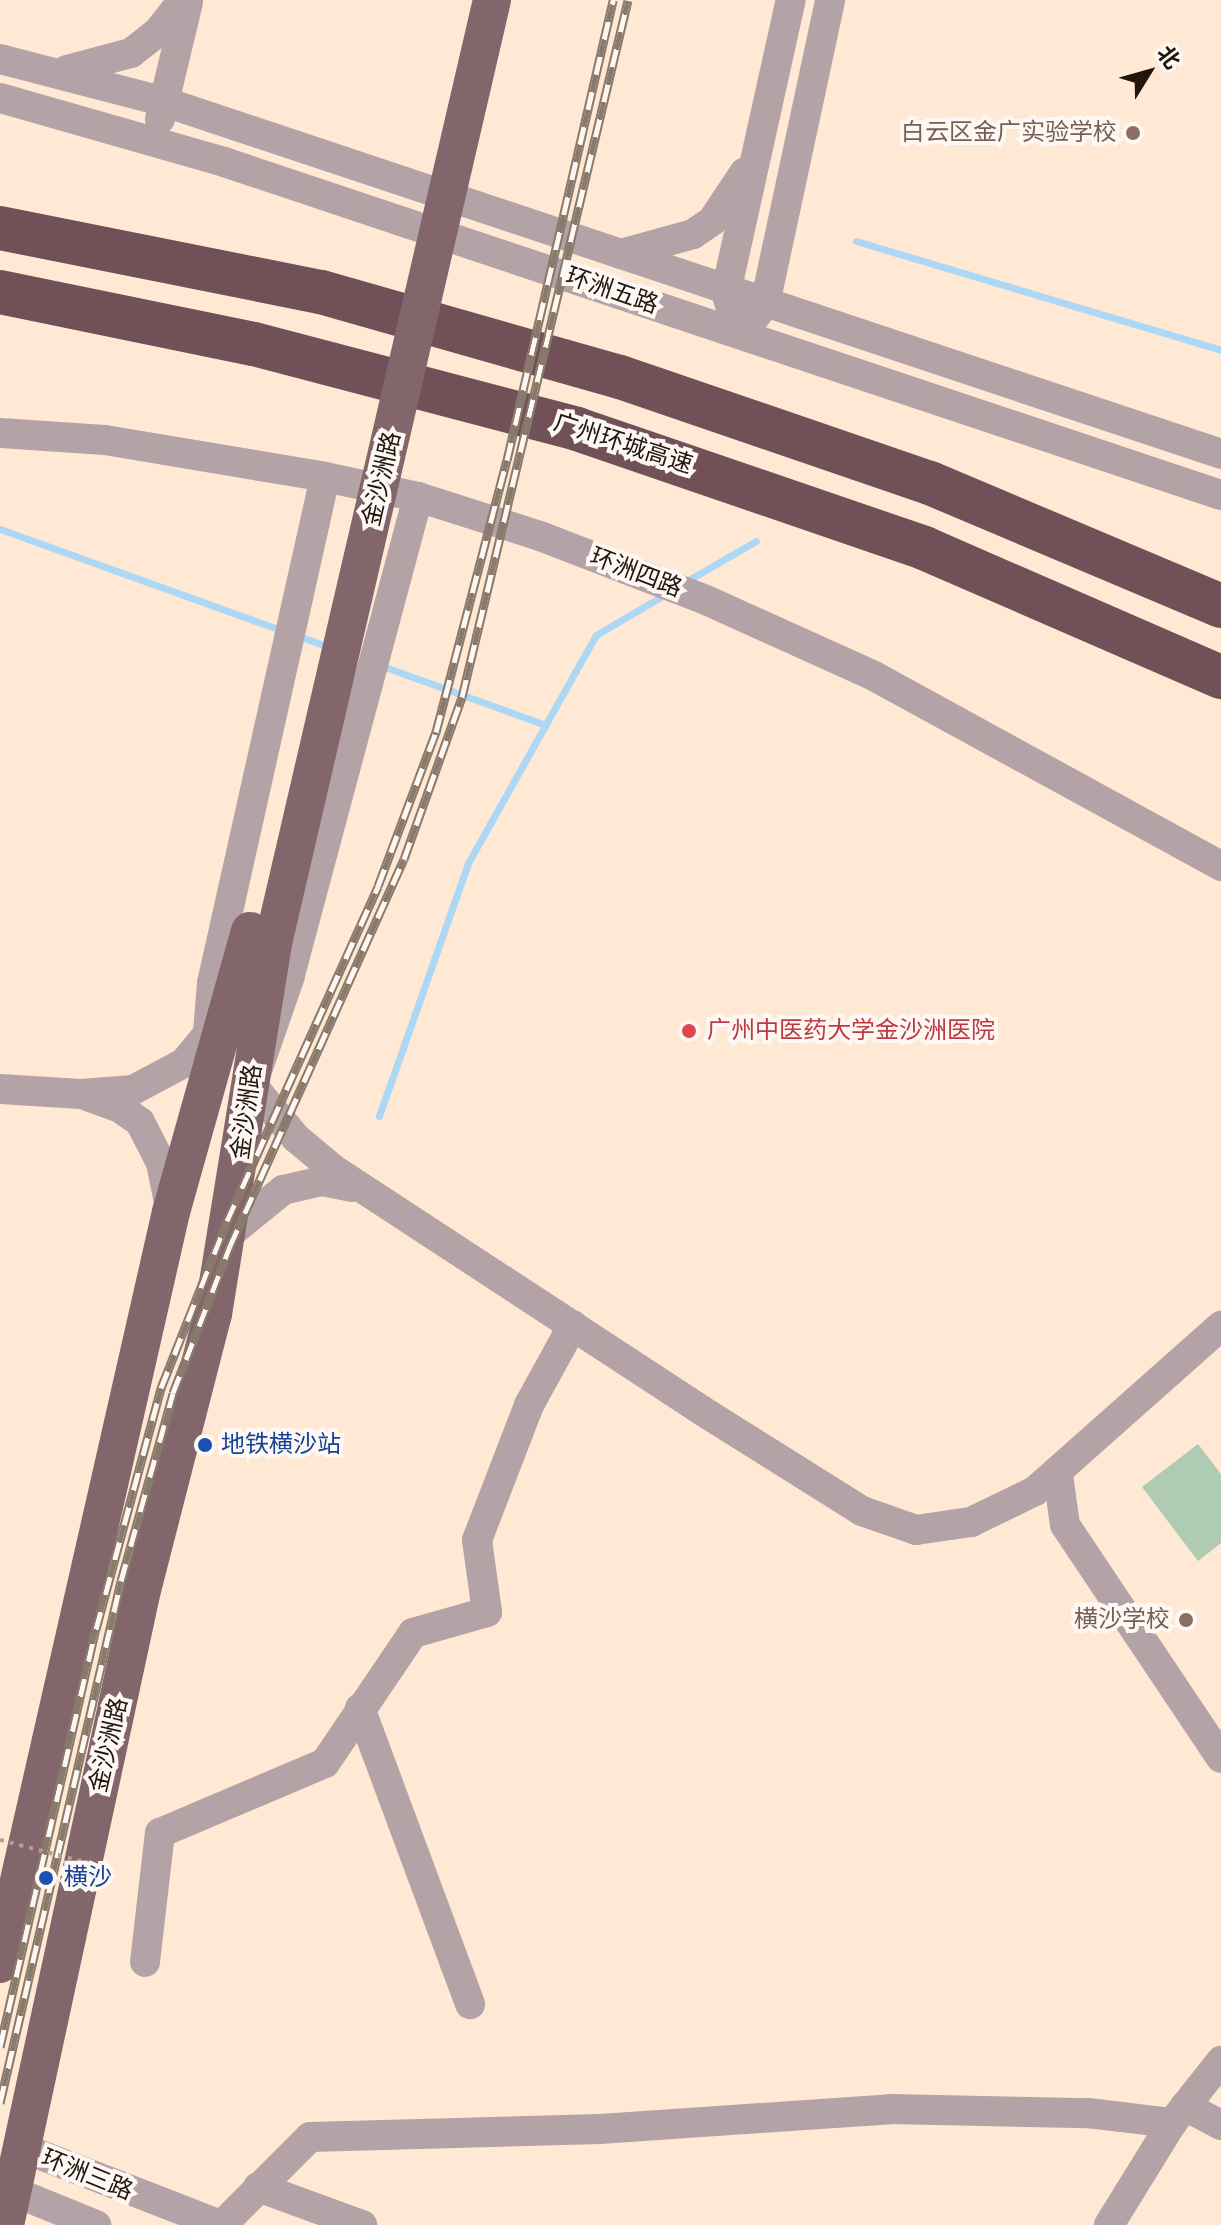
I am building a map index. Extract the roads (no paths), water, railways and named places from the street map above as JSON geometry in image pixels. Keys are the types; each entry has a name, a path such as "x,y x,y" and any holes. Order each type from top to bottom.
{"highway":[{"path":"0,228 321,292 620,377 930,483 1221,606"},
{"name":"广州环城高速","path":"0,292 254,344 577,429 924,548 1221,677"}],"main road":[{"name":"金沙洲路","path":"6,2201 10,2142 142,1590 199,1375 228,1235 252,1085 262,935 466,0"},
{"name":"金沙洲路","path":"0,1964 171,1212 218,1022 262,935 492,0"}],"street":[{"path":"59,71 95,66 131,53 157,33 186,0"},
{"path":"154,140 186,0"},
{"path":"741,335 726,292 791,0"},
{"path":"741,335 765,304 830,0"},
{"name":"环洲五路","path":"0,59 59,71 165,102 726,292 1221,454"},
{"name":"环洲五路","path":"0,98 154,140 1221,495"},
{"path":"761,135 798,142"},
{"path":"615,254 672,243 712,221 761,135"},
{"name":"环洲四路","path":"0,433 105,440 325,477 418,497 578,550 706,600 874,676 1221,866"},
{"path":"0,1089 81,1094 152,1084 184,1063 218,1022 212,983 325,477"},
{"path":"418,497 290,976 252,1085 312,1154 788,1465 890,1523 916,1530 971,1522 1008,1507 1058,1475 1218,1333"},
{"path":"81,1094 120,1108 140,1122 161,1163 171,1212"},
{"path":"228,1235 264,1200 304,1182 344,1184 370,1194"},
{"path":"145,1962 160,1833 325,1763 413,1633 487,1612 477,1540 529,1405 573,1325"},
{"path":"1058,1475 1065,1525 1221,1758"},
{"path":"360,1708 470,2004"},
{"path":"1109,2225 1178,2115 1221,2061"},
{"path":"221,2225 310,2137 600,2129 890,2109 1178,2115 1221,2125"},
{"name":"环洲三路","path":"10,2142 221,2225"},
{"path":"258,2187 362,2225"},
{"name":"环洲三路","path":"6,2201 96,2225"}],"waterway":[{"path":"856,241 1221,350"},
{"path":"0,529 284,631"},
{"path":"685,582 756,541"},
{"path":"379,1116 468,863 596,635 664,595"},
{"path":"296,635 329,647"},
{"path":"382,666 546,725"}],"railway":[{"path":"0,2047 96,1629 161,1388 227,1221 378,886 436,732 507,460 613,0"},
{"path":"0,2103 121,1581 173,1393 230,1246 404,859 462,697 628,0"}],"place":[{"name":"白云区金广实验学校","path":"1133,133"},
{"name":"广州中医药大学金沙洲医院","path":"689,1031"},
{"name":"地铁横沙站","path":"205,1445"},
{"name":"横沙学校","path":"1186,1620"},
{"name":"横沙","path":"46,1878"}]}
